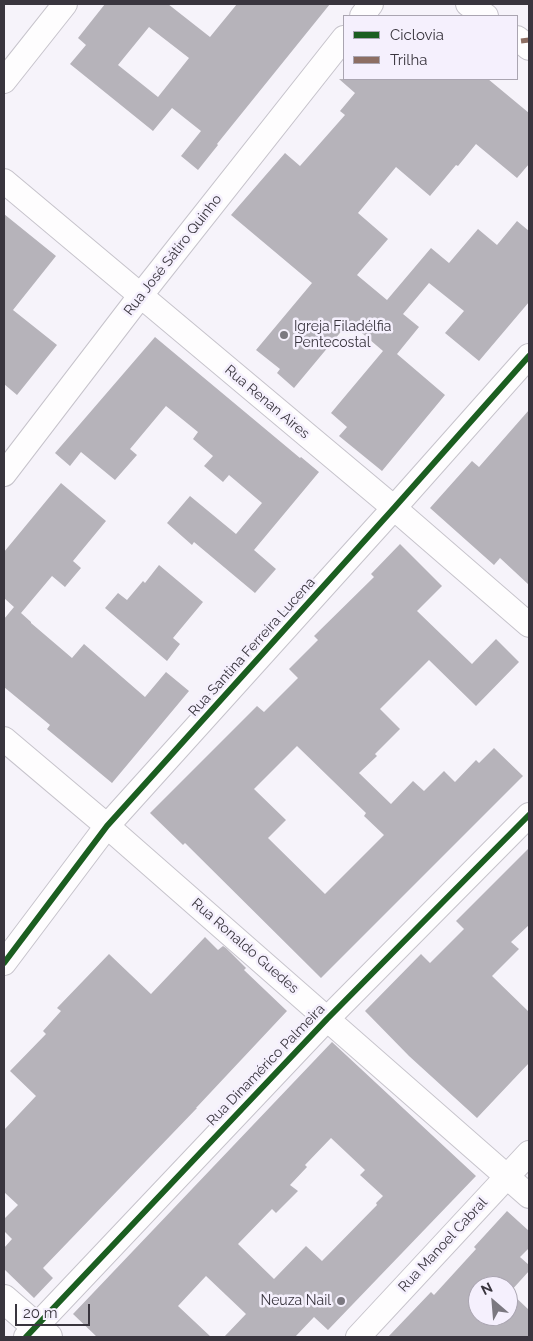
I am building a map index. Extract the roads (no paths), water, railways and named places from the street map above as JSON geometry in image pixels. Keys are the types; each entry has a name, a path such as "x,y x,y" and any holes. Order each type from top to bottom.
{"main road":[{"path":"4,1299 36,1334"}],"street":[{"path":"4,81 65,4"},
{"path":"363,15 372,4"},
{"path":"468,4 484,15"},
{"name":"Rua José Sátiro Quinho","path":"4,474 141,295 343,39"},
{"path":"518,39 529,48"},
{"name":"Rua Renan Aires","path":"4,181 394,508 529,625"},
{"name":"Rua Santina Ferreira Lucena","path":"4,963 107,826 529,356"},
{"name":"Rua Ronaldo Guedes","path":"4,739 107,826 529,1196"},
{"name":"Rua Dinamérico Palmeira","path":"36,1334 328,1019 529,815"},
{"name":"Rua Manoel Cabral","path":"358,1337 529,1153"}],"place":[{"name":"Igreja Filadélfia Pentecostal","path":"284,335"},
{"name":"Neuza Nail","path":"341,1301"}]}
